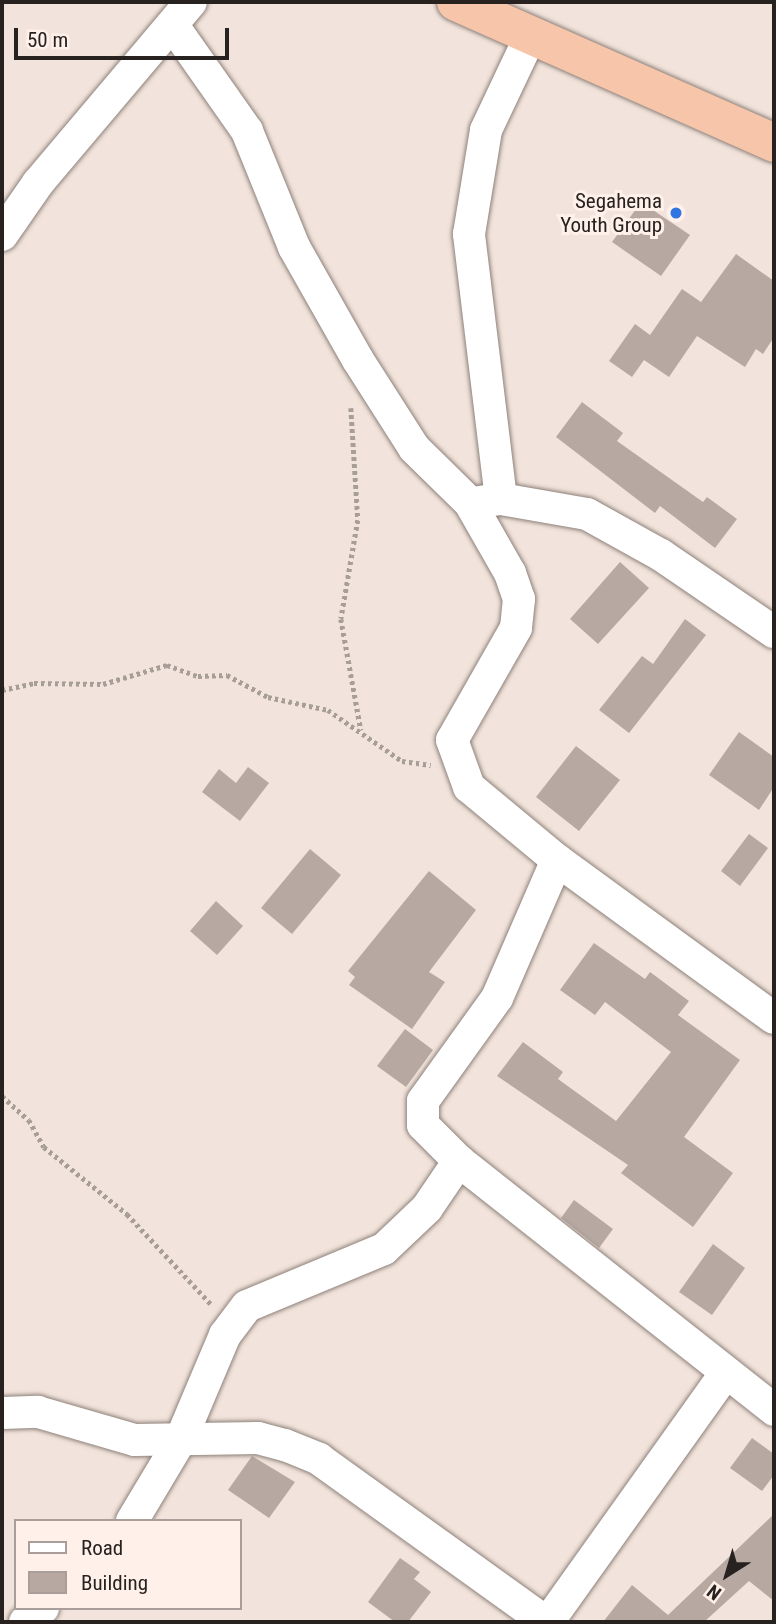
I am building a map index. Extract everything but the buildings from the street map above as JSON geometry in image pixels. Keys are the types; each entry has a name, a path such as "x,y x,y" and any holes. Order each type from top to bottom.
{"highway":[{"path":"456,2 774,143"}],"street":[{"path":"2,235 38,183 183,15 247,131 294,247 358,360 414,448 485,501 587,514 661,555 774,632"},
{"path":"531,35 486,130 469,234 485,501 519,610 509,643 455,730 456,761 476,798 774,1018"},
{"path":"557,860 497,998 423,1101 419,1114 429,1135 459,1161 725,1374 774,1410"},
{"path":"133,1519 181,1439 232,1326 247,1306 274,1291 384,1249 427,1208 459,1161"},
{"path":"2,1413 38,1412 135,1440 271,1439 319,1459 547,1622 725,1374"},
{"path":"25,1622 40,1610"}],"path":[{"path":"351,402 358,520 341,619 361,731"},
{"path":"2,690 34,683 103,684 167,665 198,676 233,676 268,697 328,710 402,761 425,766 456,761"},
{"path":"2,1096 29,1120 44,1147 127,1214 232,1326"}],"place":[{"name":"Segahema Youth Group","path":"676,213"}]}
